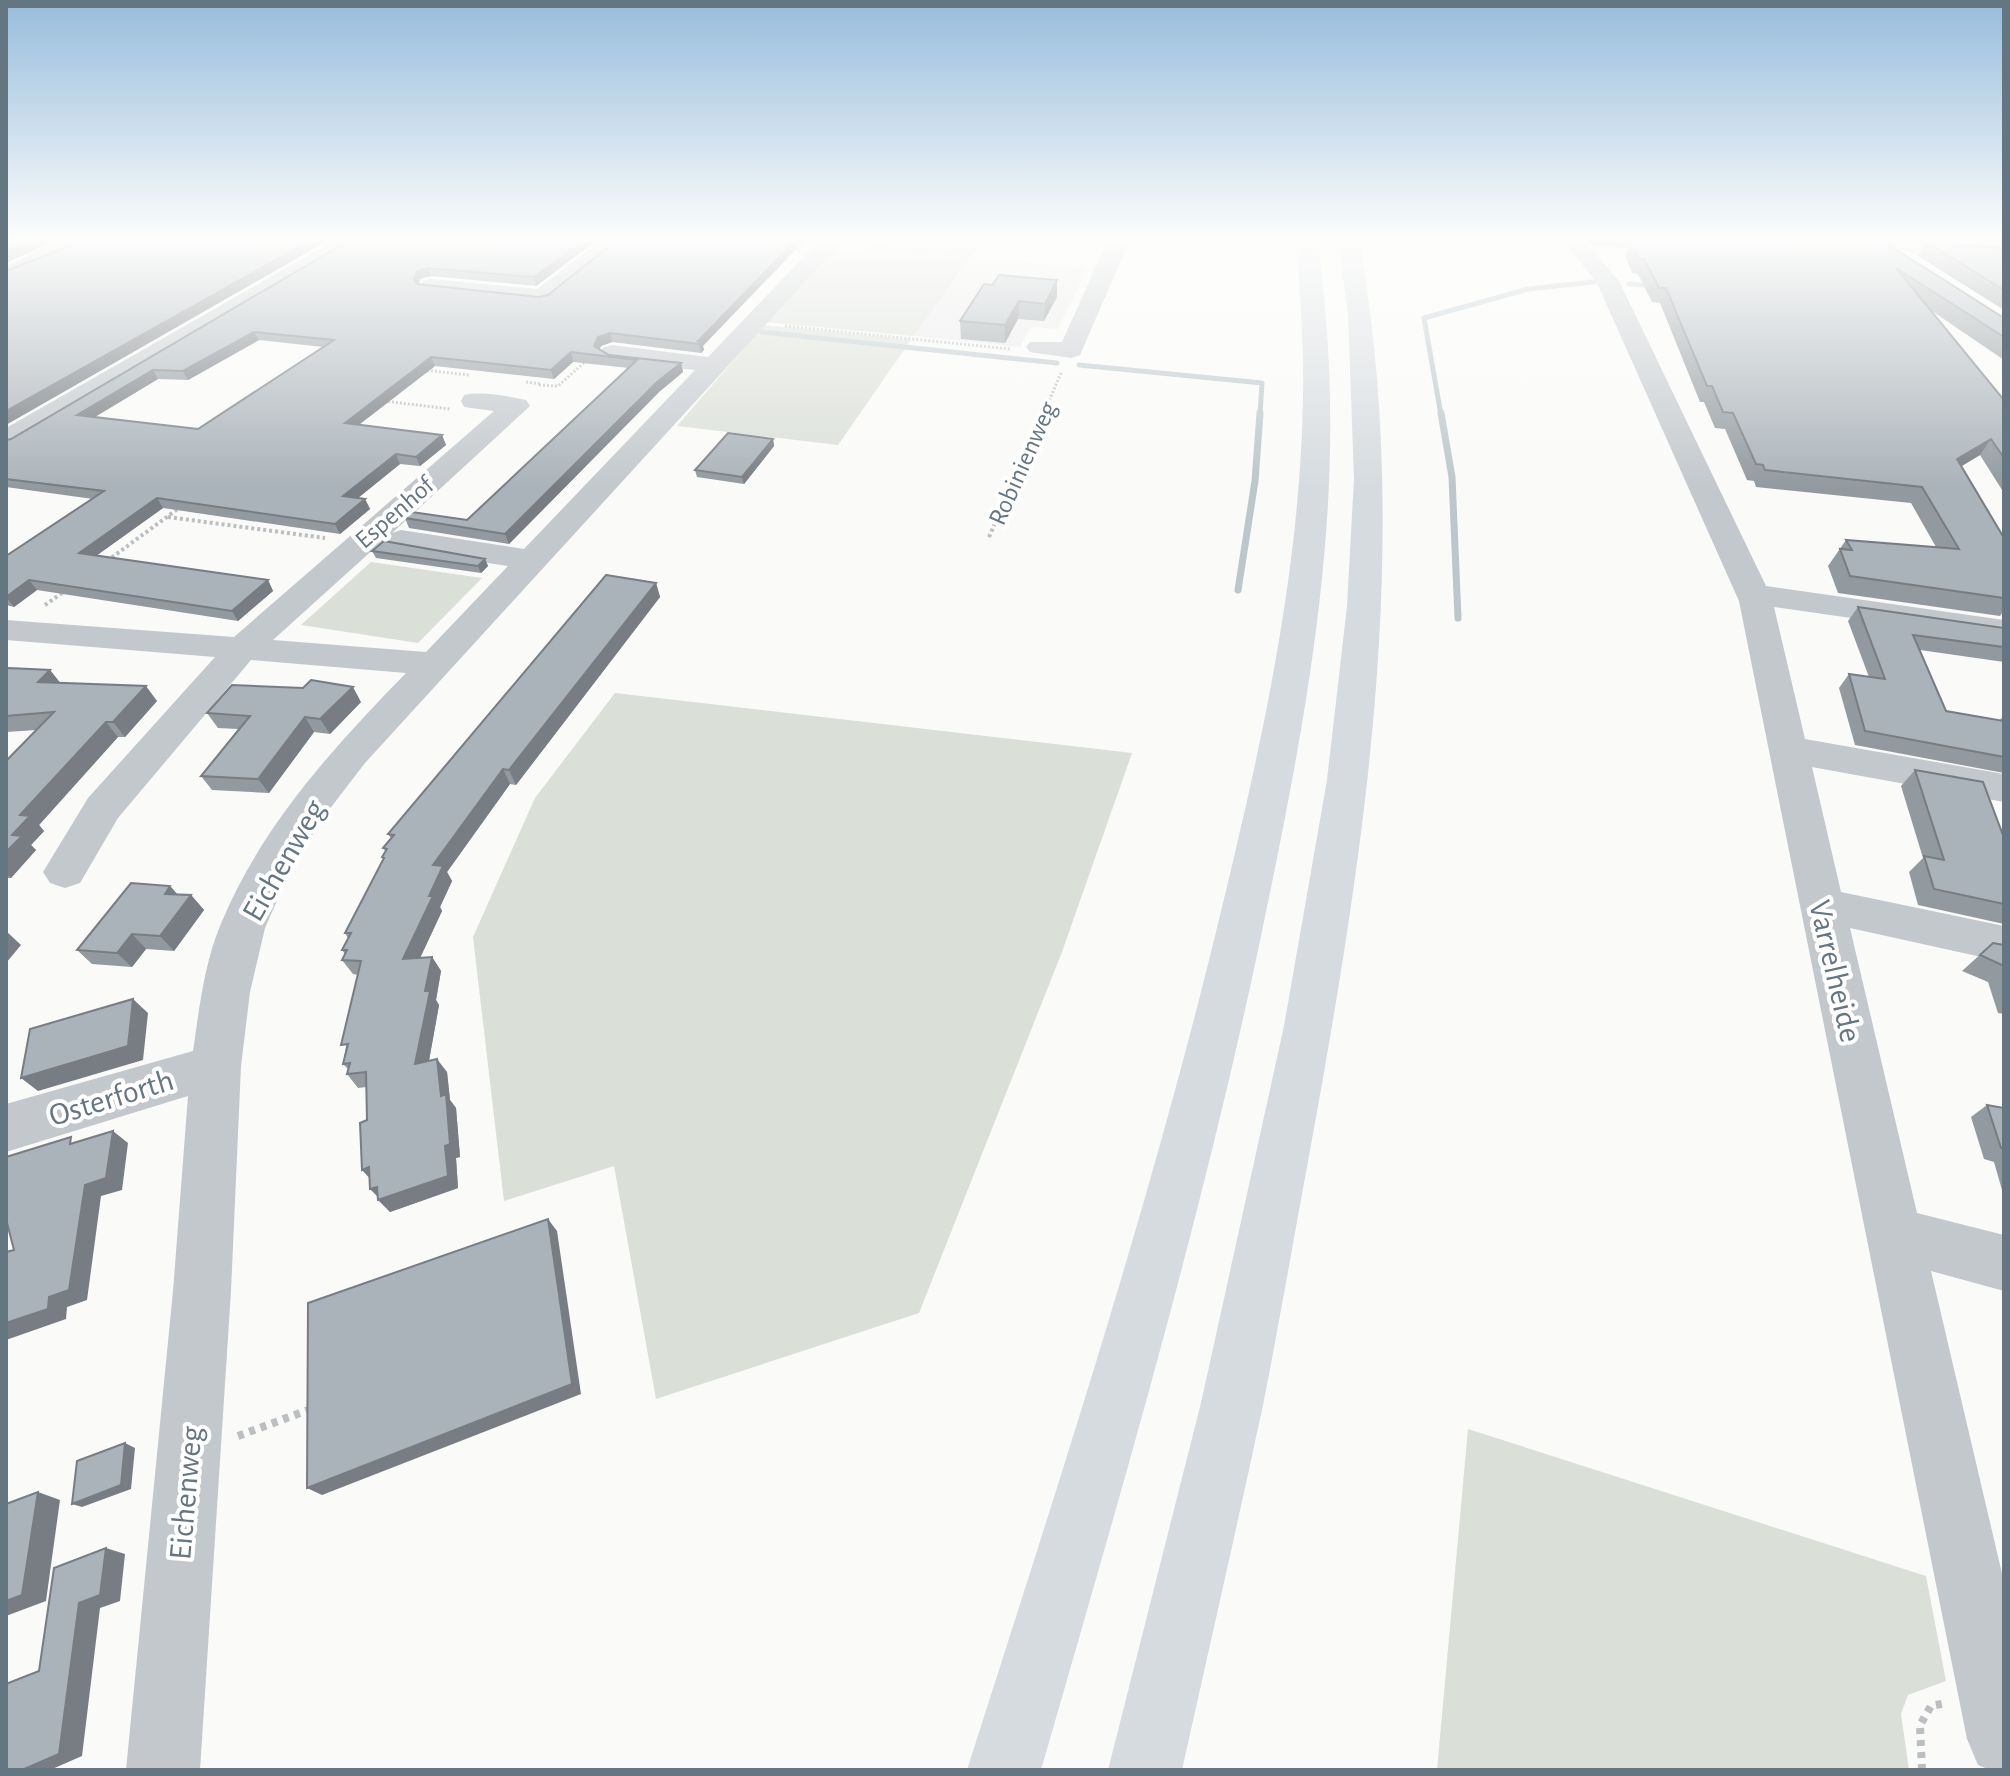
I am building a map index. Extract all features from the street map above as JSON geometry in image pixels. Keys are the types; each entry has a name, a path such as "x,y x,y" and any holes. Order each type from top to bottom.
{"main road":[{"path":"1004,1770 1125,1372 1219,1027 1276,761 1303,594 1316,472 1316,323"},
{"path":"1145,1770 1232,1403 1308,1026 1347,780 1364,606 1369,479 1361,323"}],"street":[{"path":"6,440 207,323"},
{"name":"Eichenweg","path":"163,1770 216,1066 226,992 242,928 269,870 307,809 351,754 753,323"},
{"path":"1039,347 1071,350 1083,323"},
{"name":"Varrelheide","path":"1628,323 1754,594 2002,1721"},
{"path":"612,353 714,365"},
{"name":"Espenhof","path":"65,872 103,808 242,649 516,406 467,396"},
{"path":"401,540 532,560"},
{"path":"1754,594 2004,630"},
{"path":"8,630 434,664"},
{"path":"1787,749 2004,788"},
{"path":"1822,905 2004,944"},
{"name":"Osterforth","path":"6,1128 216,1066"},
{"path":"1895,1234 2004,1263"}],"path":[{"path":"753,323 1022,350 1039,347"},
{"path":"414,369 467,396"},
{"path":"516,381 541,384"},
{"name":"Robinienweg","path":"989,537 1055,388"},
{"path":"374,400 467,396"},
{"path":"107,560 180,507"},
{"path":"167,517 359,543"},
{"path":"8,630 70,587"},
{"path":"188,1455 323,1404"}],"shaded area":[{"path":"773,323 923,323 914,336"},
{"path":"923,323 1061,323 1058,329 1031,327 1020,347 914,336"},
{"path":"764,325 911,340 838,445 677,426"},
{"path":"371,562 482,578 418,643 301,625"},
{"path":"615,693 1132,753 1062,952 919,1313 656,1399 614,1166 504,1201 473,937 535,798"},
{"path":"1468,1429 1926,1576 1946,1681 1908,1695 1901,1714 1909,1770 1437,1770"}],"building":[{"path":"6,323 163,323 6,411"},
{"path":"209,323 716,323 698,341 702,341 699,344 610,333 598,337 594,346 609,355 681,363 657,382 505,534 405,518 412,512 467,520 637,360 571,352 551,370 431,357 345,423 442,435 416,457 396,454 343,496 365,499 335,524 157,498 79,553 268,580 232,611 29,580 6,597 6,556 104,491 6,479 6,440","holes":["254,332 334,340 198,429 77,415 153,370 183,371"]},
{"path":"1681,323 1941,323 2004,400 2004,458 1991,439 1957,459 2004,538 2004,598 1850,576 1840,549 1852,550 1846,540 1959,549 1922,487 1765,470 1763,465 1756,464 1733,413 1723,412 1712,386 1707,386"},
{"path":"1982,323 2004,323 2004,337"},
{"path":"728,433 773,439 742,477 695,470"},
{"path":"384,541 485,559 478,566 372,551"},
{"path":"606,575 656,583 509,770 503,769 433,865 443,866 429,896 433,896 403,959 432,957 425,991 430,991 415,1064 437,1059 441,1096 446,1094 450,1144 445,1146 448,1176 378,1200 377,1187 370,1189 369,1167 362,1170 360,1123 367,1120 366,1072 347,1074 350,1063 343,1064 348,1044 341,1045 361,961 342,960 347,950 342,950 351,933 345,933 384,858 387,849 383,848 394,835 388,834"},
{"path":"1858,607 2004,628 2004,647 1913,635 1946,711 2004,721 2004,757 1865,731 1849,674 1885,679"},
{"path":"8,668 50,670 38,682 146,686 113,722 106,722 20,815 30,816 12,835 22,836 6,852 6,761 54,712 6,716"},
{"path":"311,680 353,687 320,719 305,717 258,779 201,776 250,716 207,713 232,685 303,688"},
{"path":"1915,770 1983,782 2004,838 2004,904 1934,889 1924,856 1944,860"},
{"path":"131,883 170,886 165,894 191,895 160,936 132,934 117,953 77,950"},
{"path":"1993,943 2004,945 2004,966 1980,955"},
{"path":"133,999 128,1046 21,1078 30,1029"},
{"path":"1987,1105 2004,1108 2004,1148 2001,1148"},
{"path":"113,1131 106,1178 85,1185 69,1290 49,1297 48,1309 6,1323 6,1252 14,1250 6,1219 6,1157 71,1137 70,1144"},
{"path":"548,1219 572,1384 307,1488 308,1303"},
{"path":"125,1443 121,1485 72,1504 77,1461"},
{"path":"38,1492 22,1595 6,1601 6,1504"},
{"path":"106,1548 100,1595 79,1603 59,1754 22,1770 6,1770 6,1684 39,1671 54,1568"}],"waterway":[{"path":"1425,323 1441,415"},
{"path":"762,332 1057,363"},
{"path":"1079,365 1262,383 1260,415"},
{"path":"1238,590 1255,481 1260,413"},
{"path":"1441,413 1452,477 1458,618"}]}
